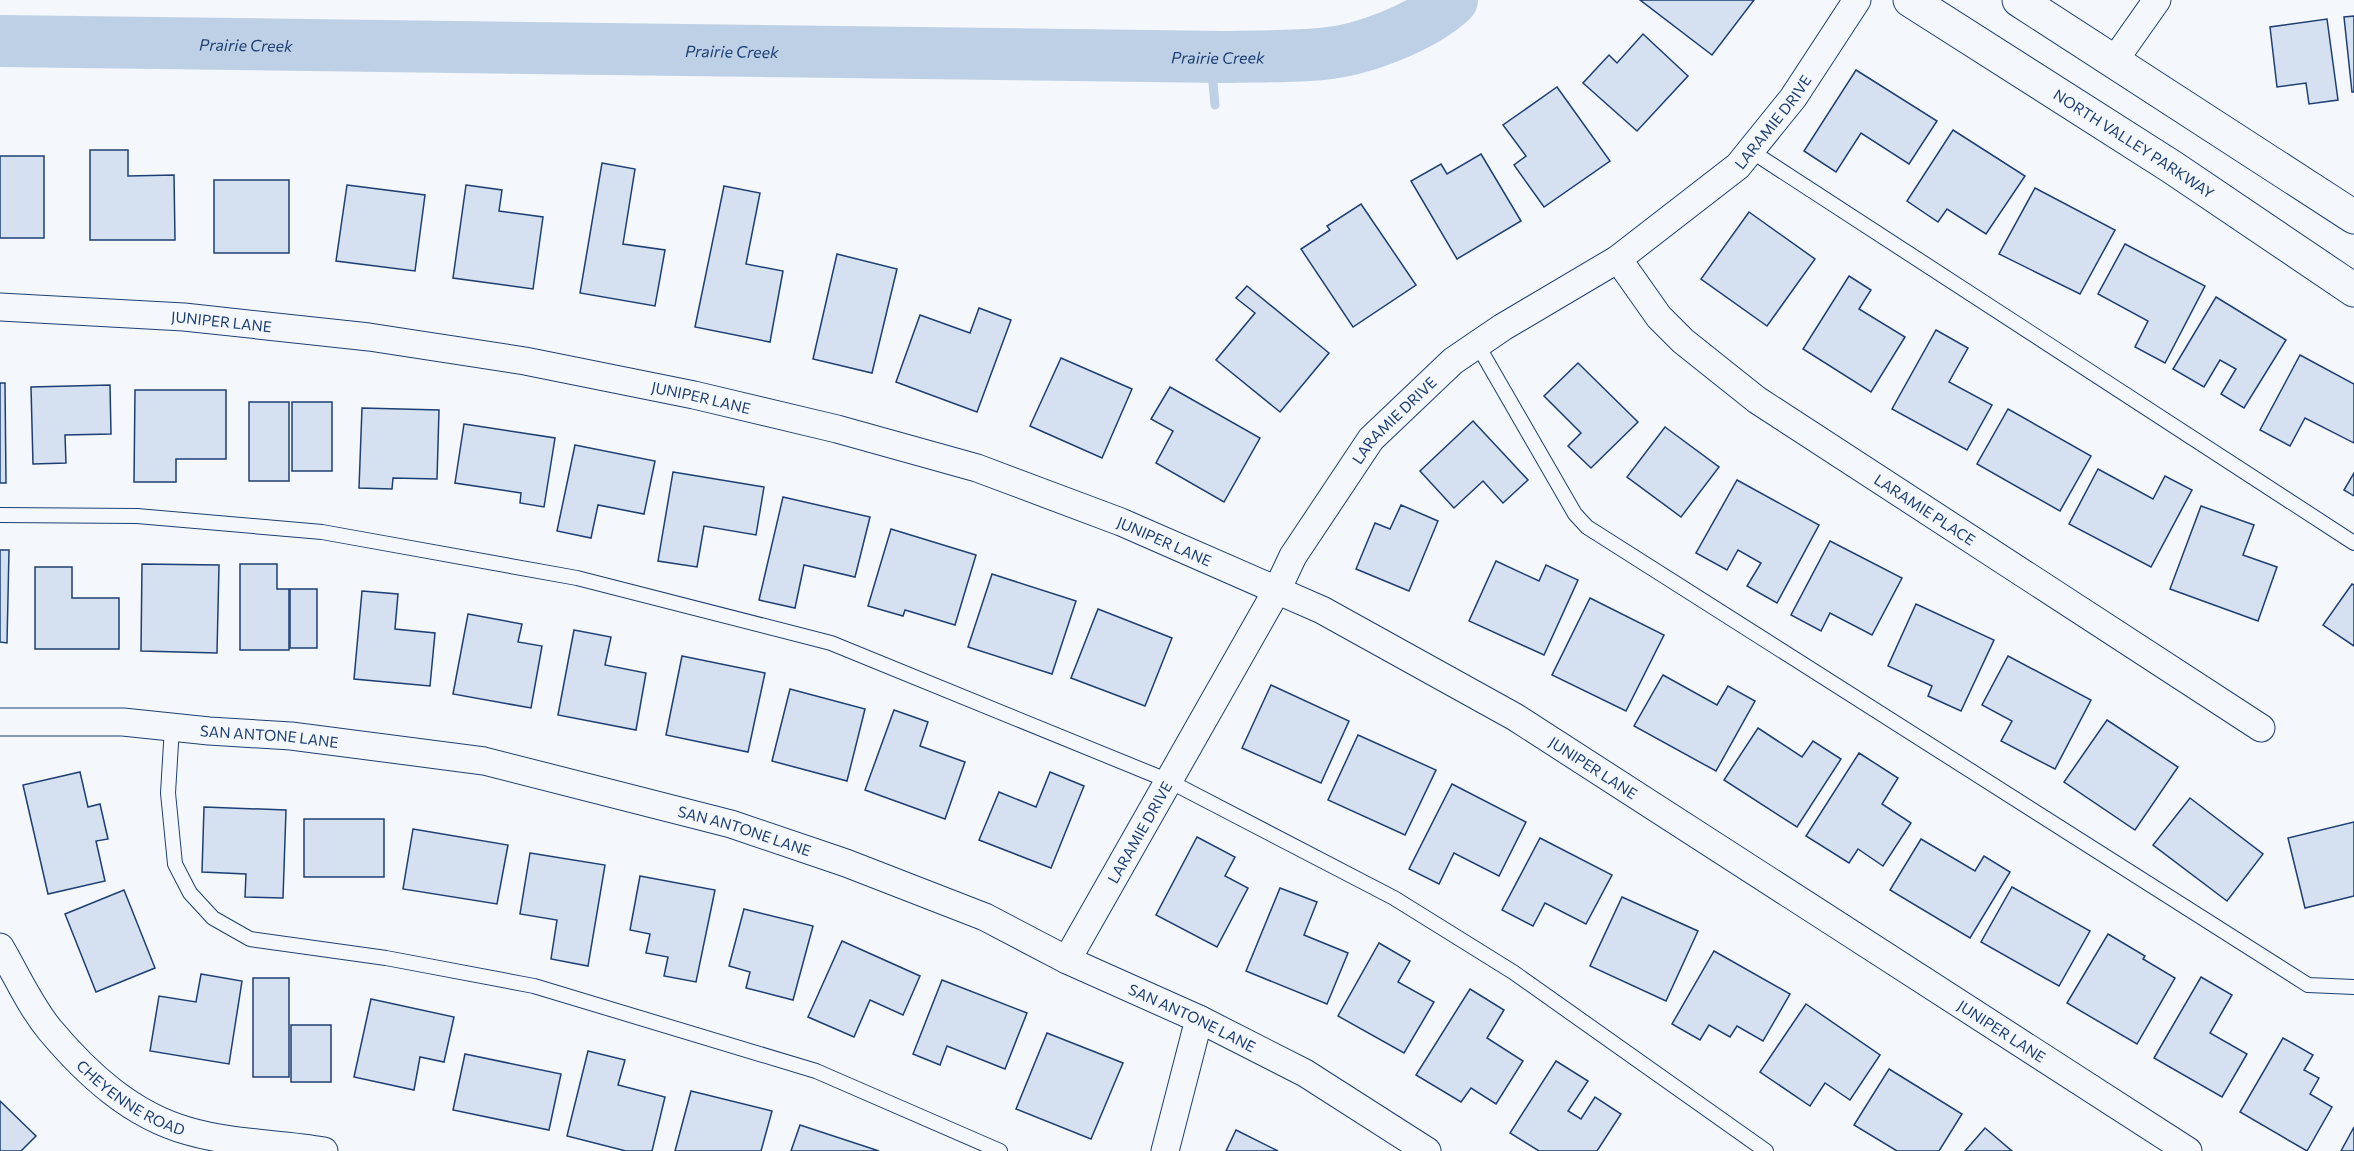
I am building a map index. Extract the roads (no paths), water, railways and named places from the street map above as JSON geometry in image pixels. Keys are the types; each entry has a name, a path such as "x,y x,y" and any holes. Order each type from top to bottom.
{"street":[{"name":"LARAMIE DRIVE","path":"1067,960 1277,590 1293,556 1371,439 1453,361 1617,259 1738,166 1793,98 1857,0"},
{"name":"NORTH VALLEY PARKWAY","path":"1910,0 2172,167 2354,290"},
{"path":"2019,0 2354,217"},
{"path":"2114,61 2157,0"},
{"name":"LARAMIE PLACE","path":"1617,259 1659,317 1683,341 1757,400 2261,728"},
{"name":"JUNIPER LANE","path":"0,308 184,317 369,337 525,361 694,395 837,429 977,468 1121,522 1322,610 1515,717 2188,1151"},
{"name":"SAN ANTONE LANE","path":"0,722 123,722 291,736 484,761 730,824 846,863 985,916 1067,960 1199,1019 1305,1073 1427,1151"},
{"name":"CHEYENNE ROAD","path":"0,947 49,1029 110,1092 147,1116 188,1132 238,1141 324,1151"},
{"path":"1165,1151 1199,1019"}],"lane":[{"path":"1750,150 2354,543"},
{"path":"1477,344 1575,514 1587,527 2308,985 2354,987"},
{"path":"0,515 137,516 322,532 577,578 831,642 1169,780 1384,893 1542,992 1766,1151"},
{"path":"172,727 168,793 174,864 190,893 213,918 250,939 386,957 534,986 816,1071 1000,1151"}],"waterway":[{"name":"Prairie Creek","path":"0,41 1285,56 1337,52 1373,43 1409,28 1440,10 1452,0"},
{"path":"1214,56 1212,72 1215,105"}]}
